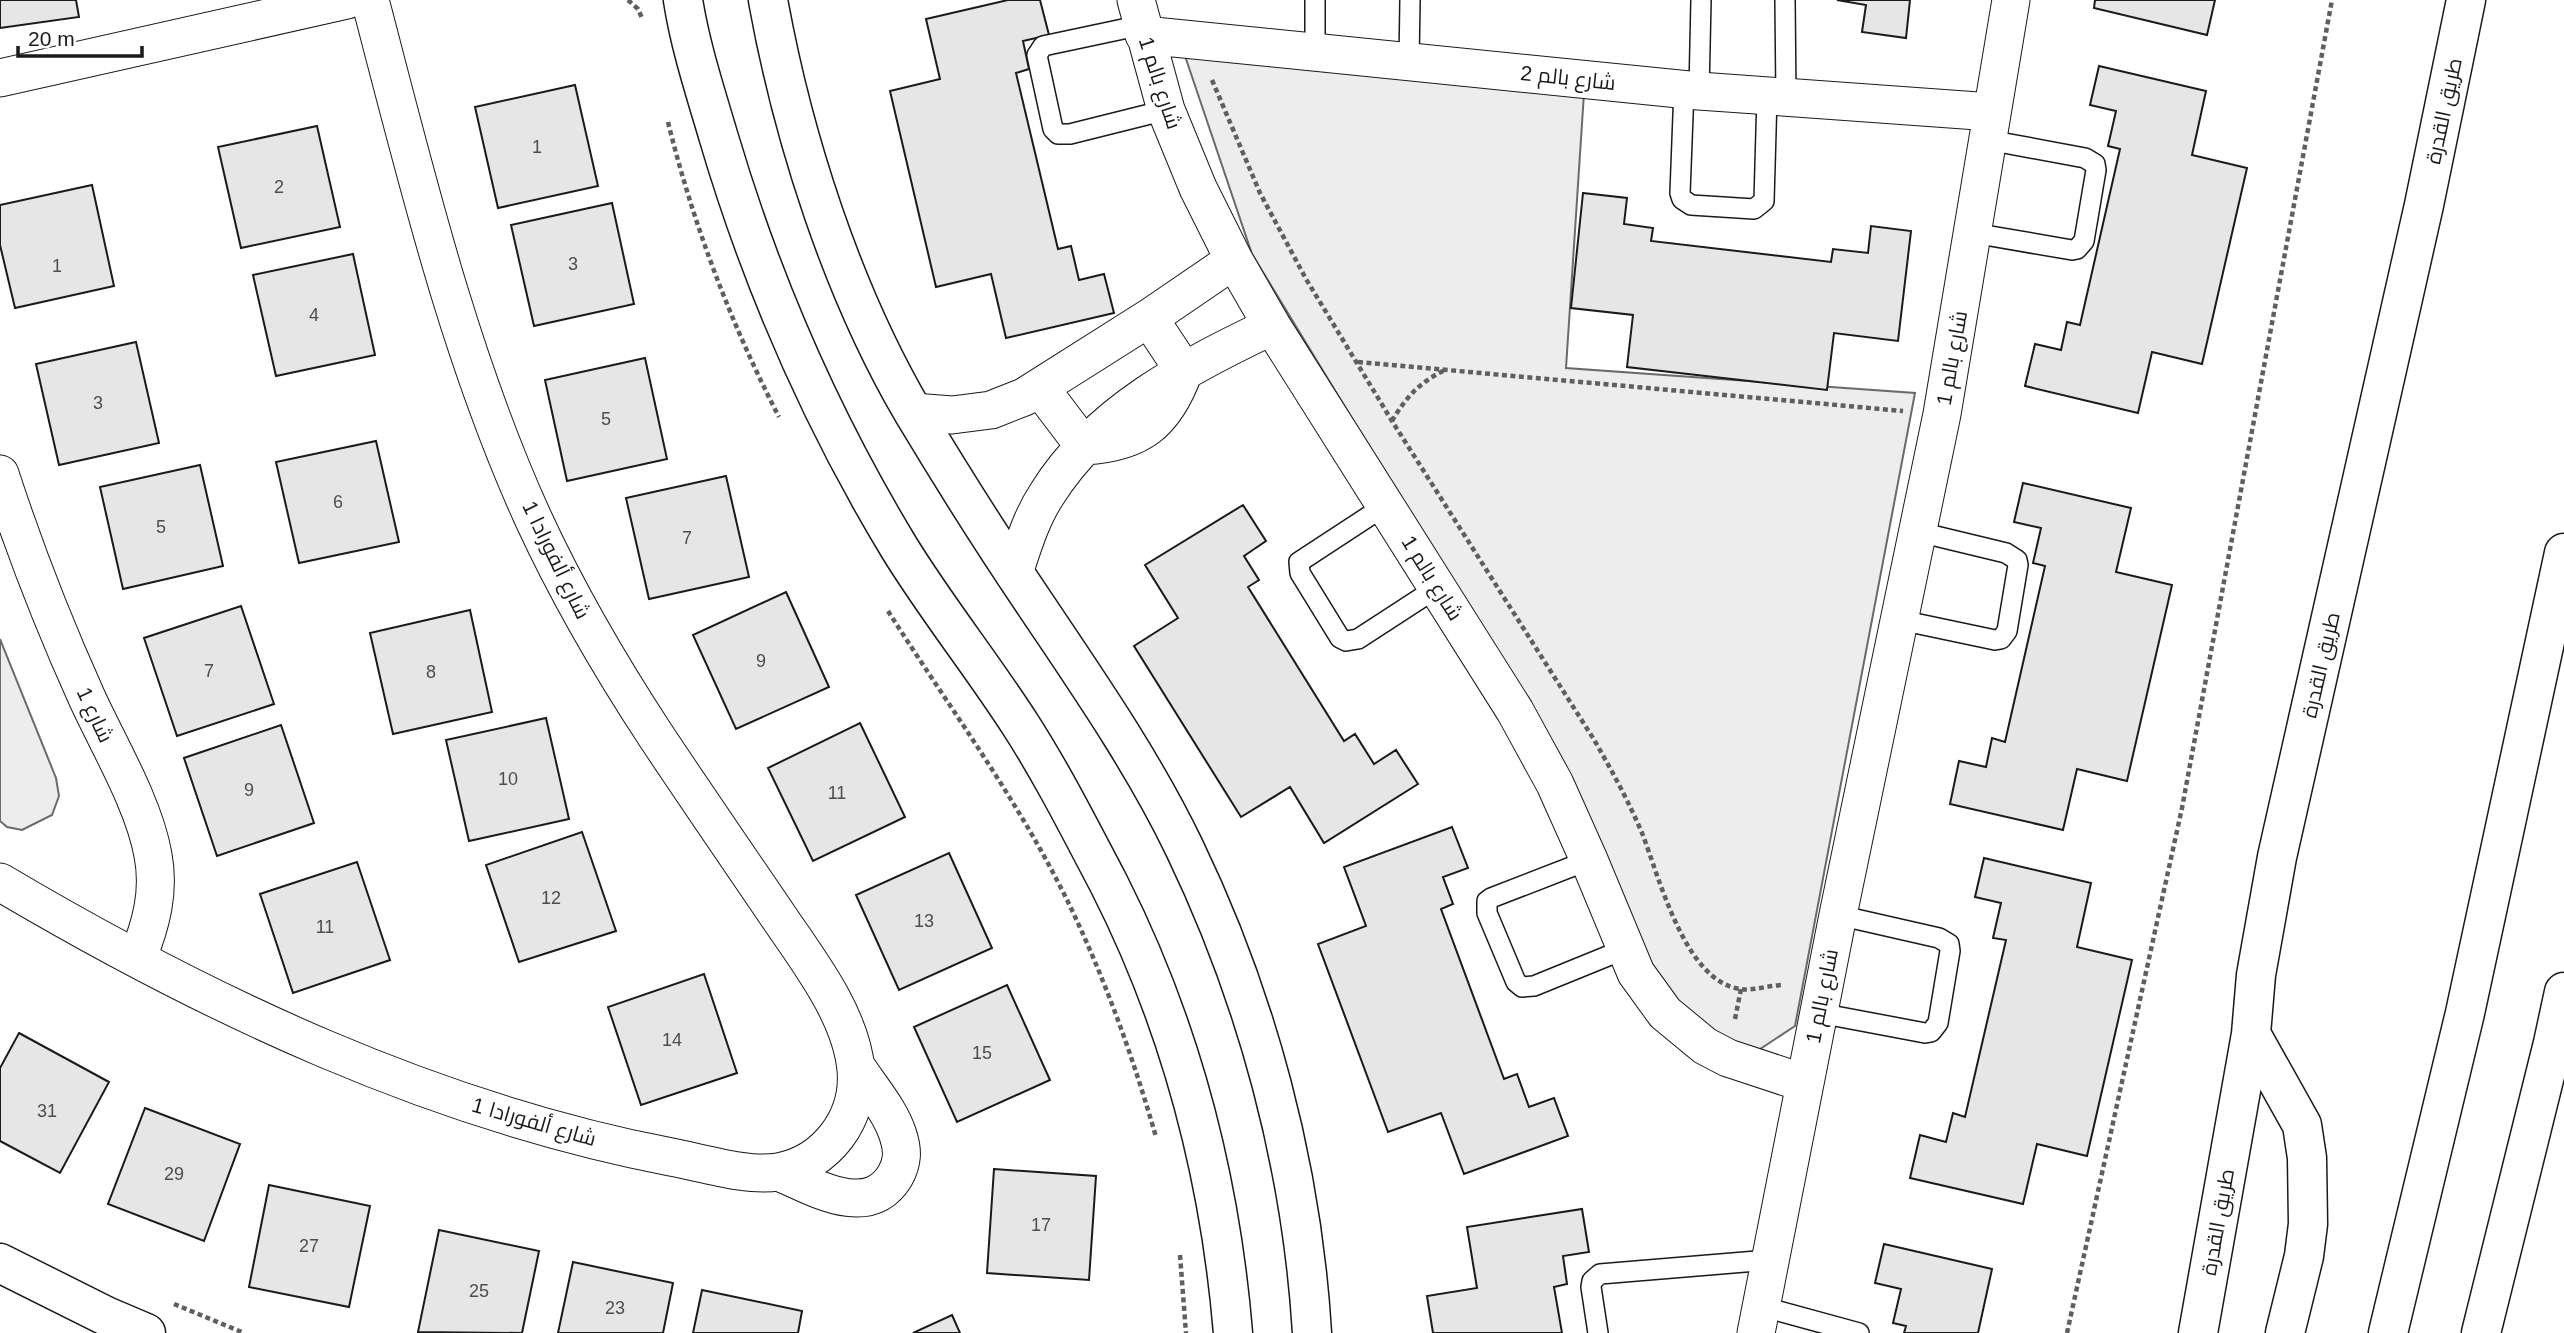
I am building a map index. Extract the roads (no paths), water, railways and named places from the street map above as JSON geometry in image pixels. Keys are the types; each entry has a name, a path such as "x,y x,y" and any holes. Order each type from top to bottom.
{"main road":[{"path":"768,0 778,57 806,157 841,258 882,356 913,412 1014,573 1140,765 1184,847 1222,932 1252,1020 1278,1111 1298,1203 1312,1333"},
{"name":"طريق القدرة","path":"2198,1333 2251,1034 2256,975 2277,857 2424,205 2466,0"},
{"path":"681,2 729,174 762,271 802,367 849,461 902,551 1021,726 1109,885 1140,951 1167,1019 1208,1158 1221,1230 1233,1333"},
{"path":"2388,1333 2465,1013 2564,553"},
{"path":"2481,1333 2564,992"},
{"path":"2251,1034 2302,1125 2307,1158 2309,1191 2304,1256 2285,1333"},
{"path":"0,1263 146,1333"}],"street":[{"path":"0,78 347,0"},
{"name":"شارع ألفورادا 1","path":"0,882 137,959 252,1015 371,1068 499,1114 622,1147 755,1173 779,1172 807,1162 830,1146 846,1122 856,1095 856,1066 849,1039 825,987 641,712 591,632 533,518 488,406 434,244 370,0"},
{"name":"شارع بالم 1","path":"1758,1320 1838,915 1942,414 2011,0"},
{"name":"شارع بالم 2","path":"1150,25 1315,52 1691,90 1776,96 1990,126"},
{"name":"شارع بالم 1","path":"1150,25 1166,110 1199,188 1234,260 1272,326 1516,711 1555,784 1636,973 1665,1013 1684,1031 1728,1058 1804,1083"},
{"path":"913,412 952,415 991,410 1040,388 1234,260"},
{"path":"1149,318 1184,372"},
{"path":"1014,573 1027,533 1046,495 1072,458 1084,446 1151,391 1228,347 1272,326"},
{"path":"1040,388 1084,446"},
{"name":"شارع 1","path":"0,474 27,558 86,696 144,821 154,856 156,891 151,927 137,959"},
{"name":"شارع ألفورادا 1","path":"779,1172 840,1197 858,1199 876,1195 890,1183 900,1167 902,1153 898,1134 890,1117 856,1066"}],"lane":[{"path":"1315,0 1315,52"},
{"path":"1409,62 1410,0"},
{"path":"1701,0 1680,193 1682,199 1691,205 1754,209 1764,201 1785,0"},
{"path":"1150,25 1043,46 1039,50 1038,60 1053,129 1058,134 1070,134 1166,110"},
{"path":"1973,233 2077,249 2084,241 2096,170 2095,164 2085,158 1990,126"},
{"path":"1386,505 1299,562 1300,573 1340,638 1346,641 1358,639 1438,587"},
{"path":"1900,620 1995,640 2001,639 2007,631 2017,559 2006,553 1919,532"},
{"path":"1589,860 1491,898 1487,901 1487,913 1516,982 1522,987 1534,986 1625,949"},
{"path":"1821,1001 1925,1033 1935,1028 1938,1023 1949,944 1939,938 1838,915"},
{"path":"1598,1333 1591,1287 1592,1281 1600,1273 1769,1260"},
{"path":"1758,1320 1858,1333"}]}
